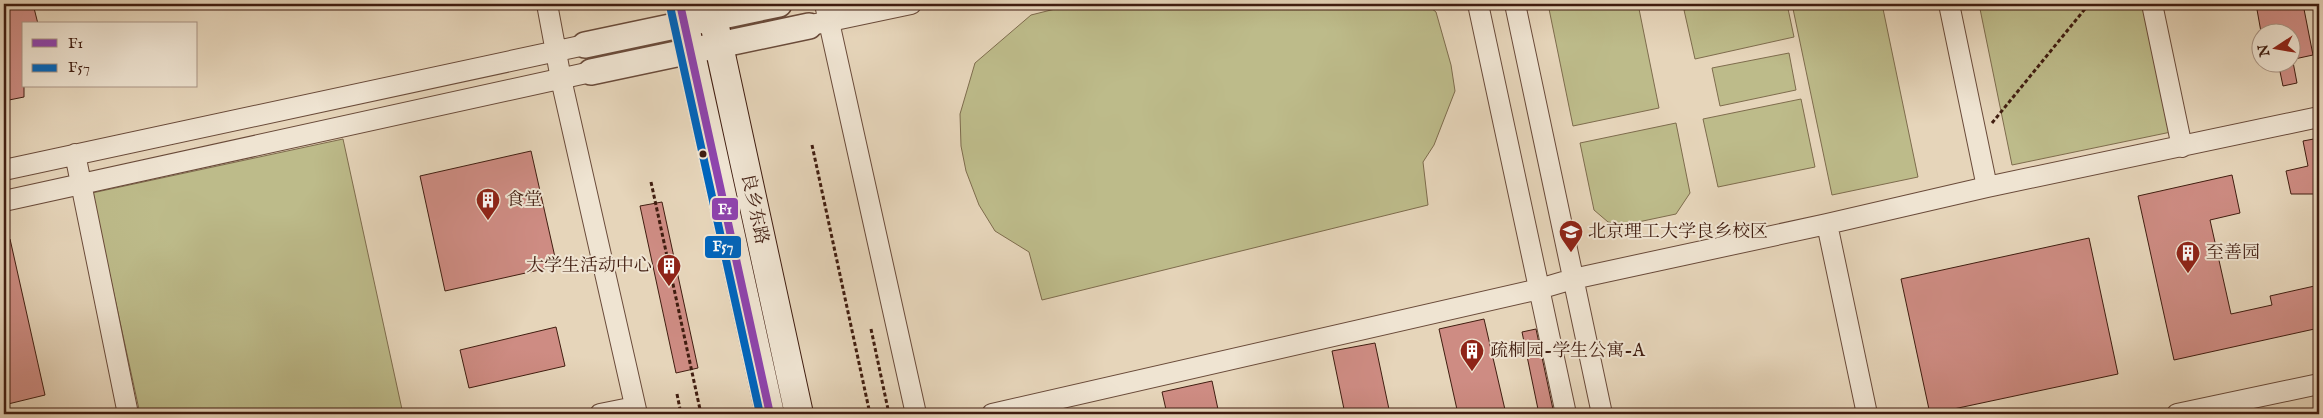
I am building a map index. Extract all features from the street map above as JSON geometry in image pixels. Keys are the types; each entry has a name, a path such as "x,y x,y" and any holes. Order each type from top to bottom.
{"main road":[{"name":"良乡东路","path":"711,11 799,414"},
{"name":"良乡东路","path":"682,14 770,414"}],"street":[{"path":"547,4 555,52 636,411 600,414"},
{"path":"4,170 555,52 682,14 779,4"},
{"path":"4,201 719,45 821,17 911,4"},
{"path":"1478,4 1566,414"},
{"path":"1515,4 1602,414"},
{"path":"1949,4 1987,187"},
{"path":"2152,4 2182,147"},
{"path":"821,17 916,414"},
{"path":"992,414 1539,289 1573,279 1987,187 2182,147 2319,116"},
{"path":"75,154 128,414"},
{"path":"1827,224 1867,414"},
{"path":"2177,414 2319,384"}],"path":[{"path":"1978,141 2089,4"},
{"path":"812,145 870,414"},
{"path":"651,182 701,414"},
{"path":"871,329 889,414"},
{"path":"677,394 682,414"}],"shaded area":[{"path":"1075,4 1426,4 1436,12 1451,65 1455,91 1434,145 1423,162 1428,205 1042,300 1029,252 995,231 979,205 966,171 961,146 960,114 975,63 1031,15"},
{"path":"1548,4 1638,4 1659,108 1573,126"},
{"path":"1712,4 1787,4 1794,37 1695,59 1684,10"},
{"path":"1792,4 1882,4 1918,177 1832,195"},
{"path":"1979,4 2144,4 2171,132 2012,165"},
{"path":"1789,53 1796,90 1720,106 1712,68"},
{"path":"1801,99 1815,167 1718,187 1703,119"},
{"path":"1676,123 1690,193 1676,214 1624,225 1608,222 1594,210 1580,143"},
{"path":"343,139 403,414 140,414 92,193"}],"building":[{"path":"4,4 33,4 38,22 22,22 22,88 24,88 24,97 4,101"},
{"path":"2256,4 2303,4 2313,55 2300,58 2300,22 2259,22"},
{"path":"2280,72 2295,72 2297,83 2283,86"},
{"path":"2319,138 2319,194 2291,194 2286,171 2308,166 2303,141"},
{"name":"食堂","path":"531,151 557,266 445,291 420,176"},
{"name":"至善园","path":"2232,175 2240,213 2210,220 2231,314 2272,305 2270,296 2319,285 2319,328 2174,360 2138,196"},
{"name":"大学生活动中心","path":"662,202 698,368 676,373 640,206"},
{"path":"2089,238 2118,374 1930,414 1901,279"},
{"path":"4,239 10,239 45,395 4,405"},
{"name":"疏桐园-学生公寓-A","path":"1484,319 1506,414 1458,414 1439,329"},
{"path":"556,327 565,366 469,388 460,350"},
{"path":"1536,329 1554,414 1539,414 1522,332"},
{"path":"1375,343 1390,414 1345,414 1332,351"},
{"path":"1212,381 1219,414 1167,414 1162,392"}],"transit line":[{"name":"F1","path":"680,4 770,414"},
{"name":"F57","path":"670,6 760,414"}],"place":[{"name":"食堂","path":"488,221"},
{"name":"北京理工大学良乡校区","path":"1571,253"},
{"name":"至善园","path":"2188,274"},
{"name":"大学生活动中心","path":"669,287"},
{"name":"疏桐园-学生公寓-A","path":"1472,372"}]}
